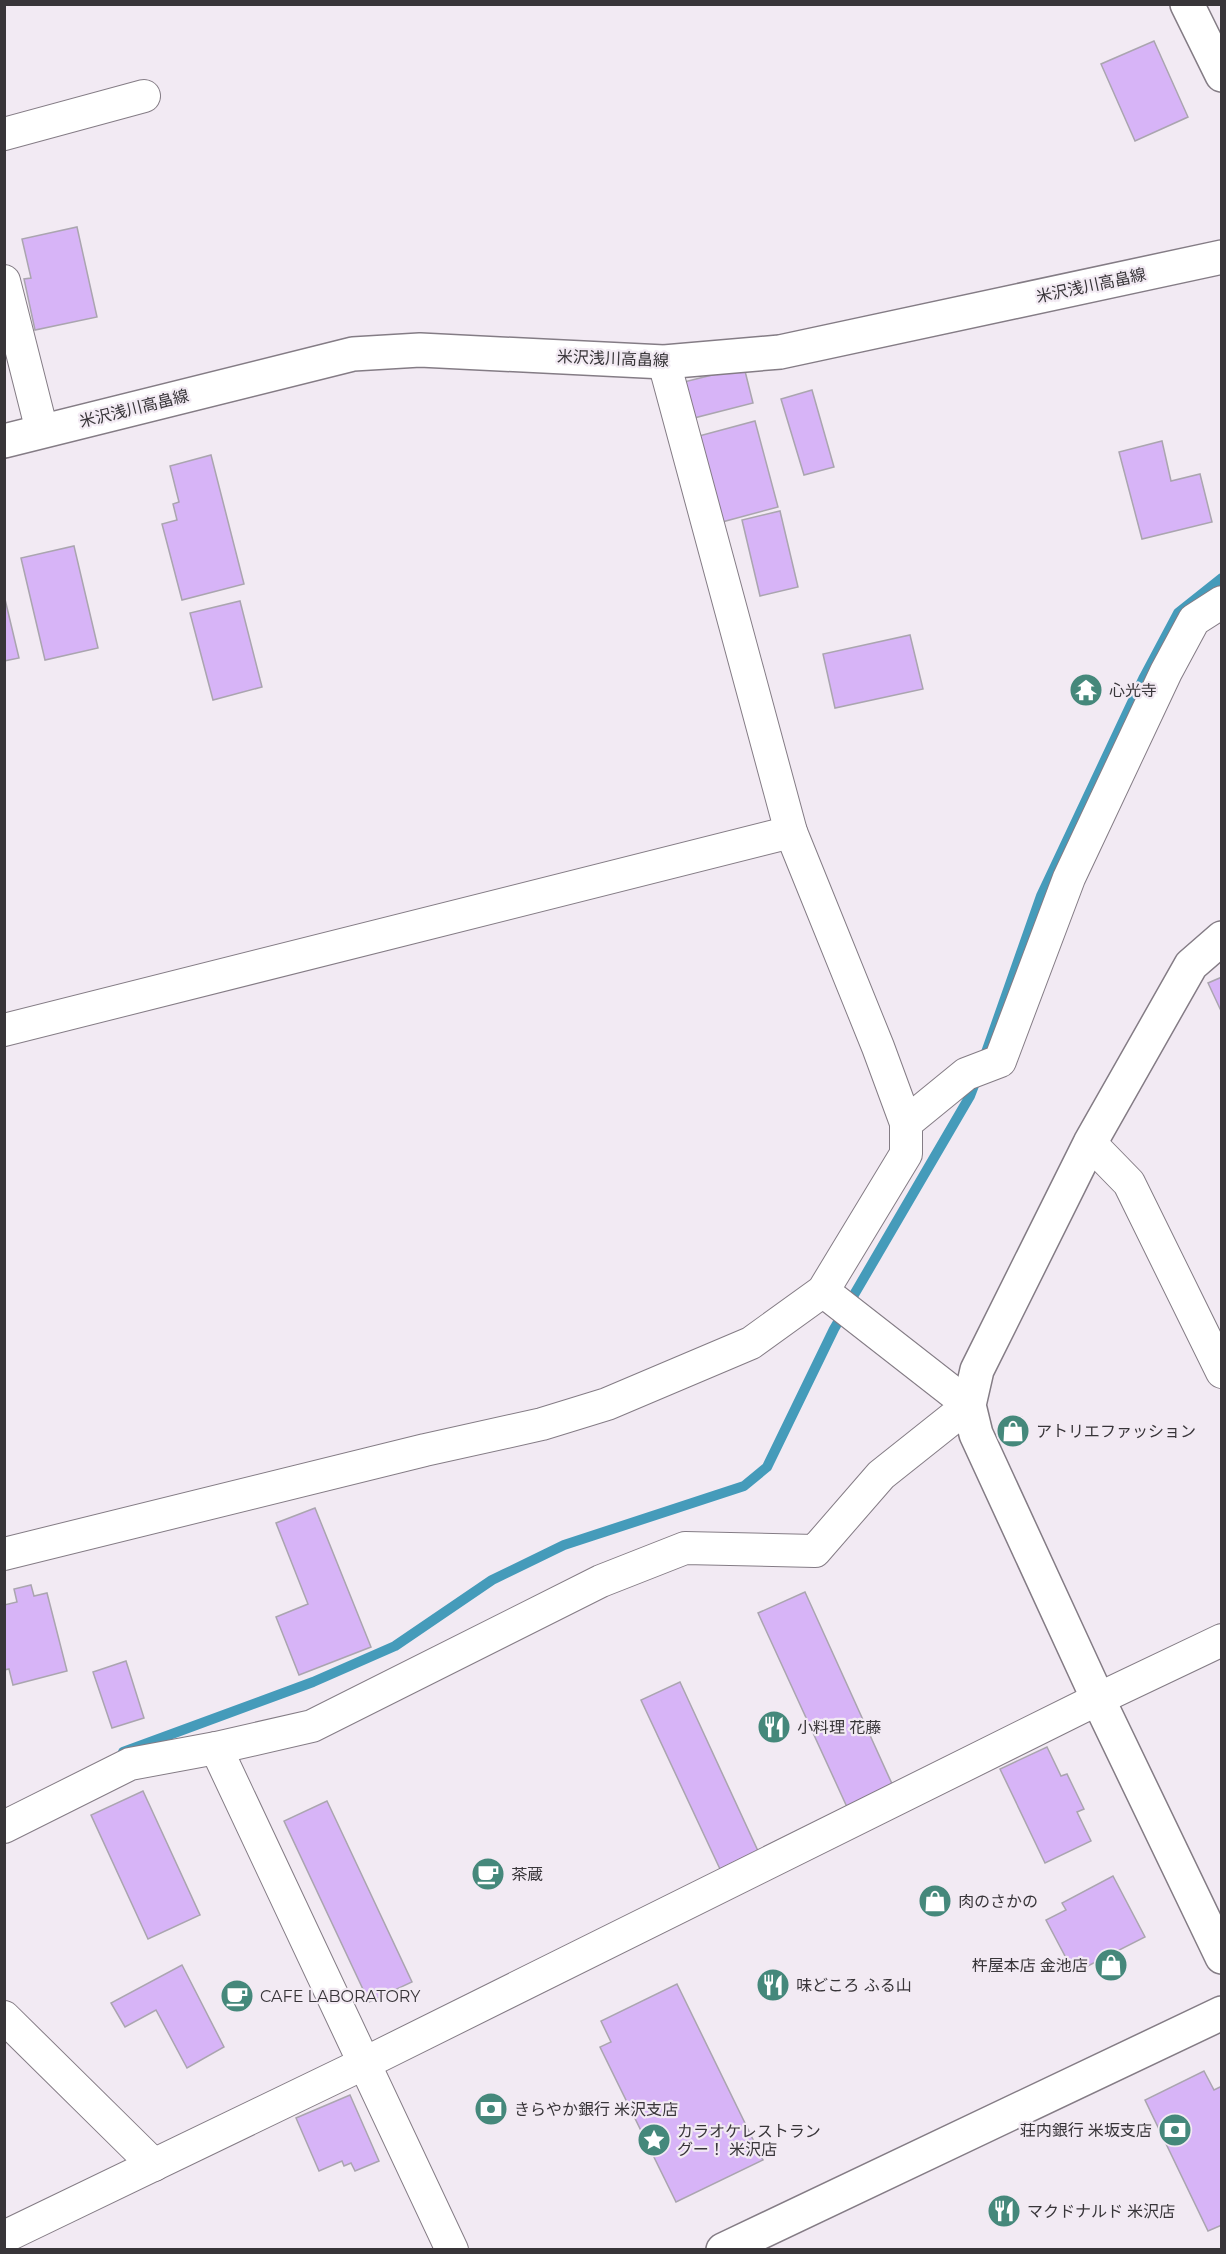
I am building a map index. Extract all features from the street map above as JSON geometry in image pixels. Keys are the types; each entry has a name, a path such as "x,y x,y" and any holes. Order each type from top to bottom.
{"street":[{"path":"1187,4 1221,75"},
{"path":"4,134 144,96"},
{"name":"米沢浅川高畠線","path":"4,441 353,354 420,350 664,362 780,352 1221,257"},
{"path":"4,281 42,431"},
{"path":"4,1554 425,1450 542,1424 607,1404 751,1343 823,1291 906,1154 906,1123 791,831 664,362"},
{"path":"906,1123 966,1074 1000,1061 1069,878 1166,672 1194,620 1221,602"},
{"path":"4,1030 791,831"},
{"path":"1221,938 1191,965 1090,1143 976,1370 969,1405 976,1434 1098,1699 1221,1957"},
{"path":"1090,1143 1129,1183 1221,1372"},
{"path":"823,1291 969,1405"},
{"path":"4,1827 130,1764 216,1748 312,1726 601,1581 686,1548 815,1551 881,1475 969,1405"},
{"path":"4,2237 364,2063 1221,1640"},
{"path":"216,1748 452,2250"},
{"path":"723,2250 1221,2013"},
{"path":"4,2017 154,2165"}],"building":[{"path":"1154,41 1188,117 1135,141 1101,64"},
{"path":"77,227 97,317 35,330 24,279 31,278 22,239"},
{"path":"744,367 753,403 694,418 684,382"},
{"path":"812,390 834,467 804,475 781,399"},
{"path":"755,421 778,507 722,522 699,436"},
{"path":"1162,441 1171,481 1200,474 1212,522 1142,539 1119,452"},
{"path":"211,455 244,584 182,600 162,524 177,520 173,504 179,502 170,466"},
{"path":"780,511 798,587 760,596 742,520"},
{"path":"74,546 98,648 45,660 21,558"},
{"path":"4,595 19,658 4,661"},
{"path":"240,601 262,687 213,700 190,613"},
{"path":"910,635 923,689 835,708 823,654"},
{"path":"1222,977 1222,1013 1208,983"},
{"path":"315,1508 371,1647 299,1675 276,1617 308,1604 276,1523"},
{"path":"31,1585 34,1596 47,1593 67,1671 13,1685 9,1669 4,1670 4,1605 17,1602 14,1589"},
{"path":"805,1592 893,1786 847,1807 758,1613"},
{"path":"126,1661 144,1718 112,1728 93,1672"},
{"path":"680,1682 758,1851 720,1869 641,1700"},
{"path":"1047,1747 1061,1776 1067,1774 1084,1809 1077,1812 1091,1841 1045,1863 1000,1769"},
{"path":"143,1791 200,1915 148,1939 91,1815"},
{"path":"327,1801 412,1982 369,2002 284,1821"},
{"path":"1113,1876 1145,1937 1074,1973 1046,1920 1066,1910 1062,1903"},
{"path":"182,1965 224,2047 187,2068 156,2010 125,2027 111,2003"},
{"path":"677,1984 763,2160 676,2202 600,2047 611,2042 601,2021"},
{"path":"1204,2071 1214,2090 1222,2086 1222,2225 1208,2231 1145,2100"},
{"path":"350,2095 379,2161 355,2171 351,2163 344,2166 342,2161 319,2171 296,2118"}],"waterway":[{"path":"983,1061 1041,896 1144,677 1178,613 1222,578"},
{"path":"123,1752 313,1682 395,1646 492,1580 564,1545 744,1486 767,1467 834,1329 970,1096 978,1075"}],"place":[{"name":"心光寺","path":"1086,690"},
{"name":"アトリエファッション","path":"1013,1431"},
{"name":"小料理 花藤","path":"774,1727"},
{"name":"茶蔵","path":"488,1874"},
{"name":"肉のさかの","path":"935,1901"},
{"name":"杵屋本店 金池店","path":"1111,1965"},
{"name":"味どころ ふる山","path":"773,1985"},
{"name":"CAFE LABORATORY","path":"237,1996"},
{"name":"きらやか銀行 米沢支店","path":"491,2109"},
{"name":"荘内銀行 米坂支店","path":"1175,2130"},
{"name":"カラオケレストラン グー！ 米沢店","path":"654,2140"},
{"name":"マクドナルド 米沢店","path":"1004,2211"}]}
